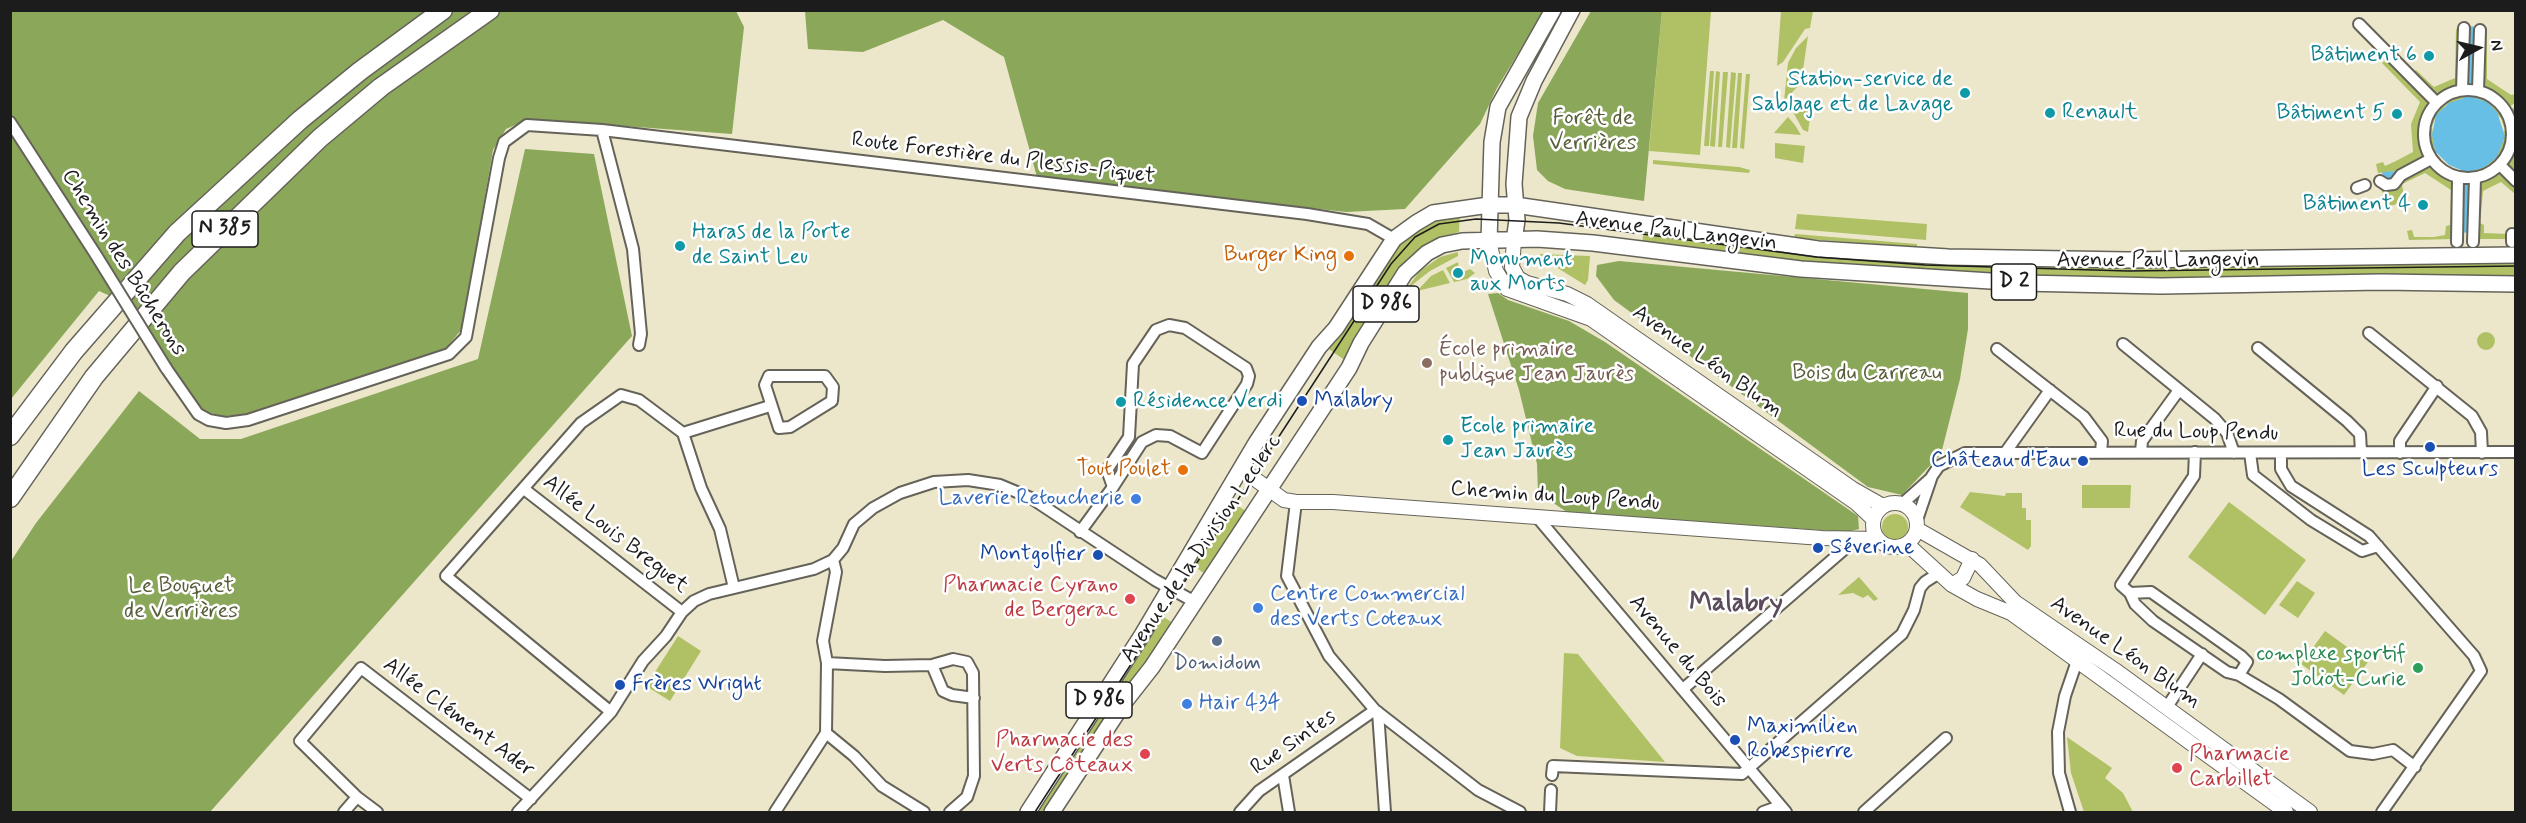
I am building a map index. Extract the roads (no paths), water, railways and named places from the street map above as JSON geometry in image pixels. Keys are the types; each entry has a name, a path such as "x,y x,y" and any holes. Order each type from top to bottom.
{"highway":[{"name":"N 385","path":"10,436 74,351 177,233 300,120 368,64 443,10"},
{"name":"N 385","path":"10,498 94,377 182,272 320,138 381,87 490,10"}],"main road":[{"path":"1489,241 1489,205 1495,122 1506,91 1552,10"},
{"path":"1514,241 1517,226 1516,131 1522,105 1572,10"},
{"name":"Avenue Paul Langevin","path":"1489,205 1515,205 1818,249 1948,257 2127,260 2513,244"},
{"name":"Avenue de la Division Leclerc","path":"1028,813 1142,635 1169,586 1241,469 1319,348 1336,328 1394,239 1426,217 1489,205"},
{"name":"Avenue Paul Langevin","path":"1514,241 1537,239 1593,243 1801,269 2022,283 2161,286 2381,282 2516,284"},
{"name":"Avenue de la Division Leclerc","path":"1052,813 1195,602 1349,368 1360,343 1405,273 1427,253 1442,245 1462,241 1489,241"},
{"name":"D 2","path":"1489,241 1514,241"},
{"name":"Avenue Léon Blum","path":"1489,241 1496,271 1508,289 1591,319 1856,503 1873,519"},
{"name":"Avenue Léon Blum","path":"1514,241 1512,270 1518,278 1527,283 1567,294 1587,304 1858,492 1883,506"},
{"name":"Chemin du Loup Pendu","path":"1241,469 1284,500 1296,502 1333,502 1855,540 1876,539"},
{"path":"1892,503 1902,504 1911,510 1917,524 1907,544 1894,548 1876,539 1873,519 1883,506 1892,503"},
{"name":"Avenue Léon Blum","path":"1917,524 1972,560 2014,602 2167,707 2310,813"},
{"name":"Avenue Léon Blum","path":"1907,544 1952,585 1977,599 2011,613 2286,813"},
{"path":"1952,585 1963,578 1972,560"}],"street":[{"path":"2359,24 2436,104"},
{"path":"2464,28 2470,90"},
{"path":"2470,90 2480,30"},
{"path":"2470,90 2511,108 2512,133 2509,151 2500,165 2489,174 2467,179 2444,171 2430,156 2424,131 2427,117 2436,104 2470,90"},
{"name":"Chemin des Bûcherons","path":"10,122 166,368 198,414 209,420"},
{"name":"Route Forestière du Plessis-Piquet","path":"209,420 226,423 248,420 449,354 466,337 499,158 504,142 526,125 602,130 1307,214 1368,224 1394,239"},
{"path":"602,130 633,249 641,334 639,345"},
{"path":"2380,181 2386,185 2394,184 2401,175 2430,156"},
{"path":"2500,165 2516,181"},
{"path":"2467,179 2473,242"},
{"path":"2457,242 2467,179"},
{"path":"1080,532 1113,487 1142,442 1156,435 1170,436 1202,453 1247,384 1249,376 1246,368 1185,328 1168,325 1156,330 1132,364 1129,437 1107,470 1113,487"},
{"path":"2369,333 2472,416 2481,432 2482,453"},
{"path":"2123,344 2227,433 2234,453"},
{"path":"2258,348 2360,434 2361,452"},
{"path":"1997,349 2084,417 2102,441 2101,452"},
{"path":"769,376 825,376 833,387 832,400 790,427 779,428 770,406 765,385 769,376"},
{"path":"2400,453 2400,441 2437,386"},
{"path":"2005,453 2050,390"},
{"path":"2141,452 2142,441 2179,390"},
{"path":"611,712 446,576 581,423 621,395 639,400 683,433 700,488 720,529 734,588"},
{"path":"683,433 770,406"},
{"name":"Rue du Loup Pendu","path":"1902,504 1932,476 1939,466 1958,455 2101,452 2282,454 2516,452"},
{"path":"2195,452 2194,476 2121,585 2130,593 2135,604 2153,621 2228,672 2239,675 2279,699 2350,751 2373,754 2393,750 2415,767"},
{"path":"2250,453 2253,475 2311,520 2362,550 2378,546"},
{"path":"2282,454 2281,469 2291,486 2369,536 2474,656 2481,670 2382,813"},
{"path":"1917,524 1932,476"},
{"path":"518,813 611,712 643,661 666,636 682,612 694,602 709,594 814,569 833,560 843,548 854,524 873,508 900,493 934,482 968,480 1000,485 1031,498 1155,580 1195,602"},
{"name":"Allée Louis Breguet","path":"524,489 682,612"},
{"path":"1296,502 1287,576 1329,656 1376,711 1478,790 1520,813"},
{"name":"Avenue du Bois","path":"1537,517 1783,809"},
{"path":"1683,689 1855,540"},
{"path":"775,813 826,733 827,663 823,641 836,572 833,560"},
{"path":"1552,775 1553,766 1742,774 1902,634 1914,610 1920,588 1940,573"},
{"path":"2130,593 2151,592 2241,656 2247,662 2239,675"},
{"path":"2167,707 2202,654"},
{"path":"827,663 932,666 953,659 968,662 973,673 974,776 966,796 950,813"},
{"path":"2070,813 2059,773 2058,732 2065,696 2077,661"},
{"path":"932,666 943,691 952,695 974,698"},
{"name":"Allée Clément Ader","path":"357,797 300,741 361,668 531,799"},
{"path":"1376,711 1385,813"},
{"name":"Rue Sintes","path":"1240,813 1259,791 1376,711"},
{"path":"826,733 854,756 882,786 924,813"},
{"path":"1864,813 1946,738"},
{"path":"1283,775 1289,813"},
{"path":"1550,813 1551,790"},
{"path":"345,813 357,797 377,813"},
{"path":"1763,813 1783,809"}],"water":[{"path":"2466,26 2478,27 2475,98 2487,102 2497,112 2505,136 2497,157 2485,167 2473,171 2470,233 2459,232 2461,170 2449,165 2437,153 2385,183 2382,172 2398,171 2435,150 2432,135 2436,115 2449,103 2464,98"}],"tram line":[{"path":"1035,812 1391,264 1415,237 1439,224 1476,219 1559,223 1817,257 1925,265 2128,271 2516,266"}],"place":[{"name":"Bâtiment 6","path":"2429,56"},
{"name":"Station-service de Sablage et de Lavage","path":"1965,93"},
{"name":"Renault","path":"2050,113"},
{"name":"Bâtiment 5","path":"2397,114"},
{"name":"Bâtiment 4","path":"2423,205"},
{"name":"Haras de la Porte de Saint Leu","path":"680,246"},
{"name":"Burger King","path":"1349,256"},
{"name":"Monument aux Morts","path":"1458,273"},
{"name":"École primaire publique Jean Jaurès","path":"1427,363"},
{"name":"Malabry","path":"1302,401"},
{"name":"Résidence Verdi","path":"1121,402"},
{"name":"Ecole primaire Jean Jaurès","path":"1448,440"},
{"name":"Les Sculpteurs","path":"2430,447"},
{"name":"Château d'Eau","path":"2083,461"},
{"name":"Tout Poulet","path":"1183,470"},
{"name":"Laverie Retoucherie","path":"1136,499"},
{"name":"Séverine","path":"1818,548"},
{"name":"Montgolfier","path":"1098,555"},
{"name":"Pharmacie Cyrano de Bergerac","path":"1130,599"},
{"name":"Centre Commercial des Verts Coteaux","path":"1258,608"},
{"name":"Domidom","path":"1217,641"},
{"name":"complexe sportif Joliot-Curie","path":"2418,668"},
{"name":"Frères Wright","path":"620,685"},
{"name":"Hair 434","path":"1187,704"},
{"name":"Maximilien Robespierre","path":"1735,740"},
{"name":"Pharmacie des Verts Côteaux","path":"1145,754"},
{"name":"Pharmacie Carbillet","path":"2177,768"}],"district":[{"name":"Malabry","path":"1736,605"}],"park label":[{"name":"Forêt de Verrières","path":"1593,132"},
{"name":"Bois du Carreau","path":"1867,374"},
{"name":"Le Bouquet de Verrières","path":"181,600"}]}
